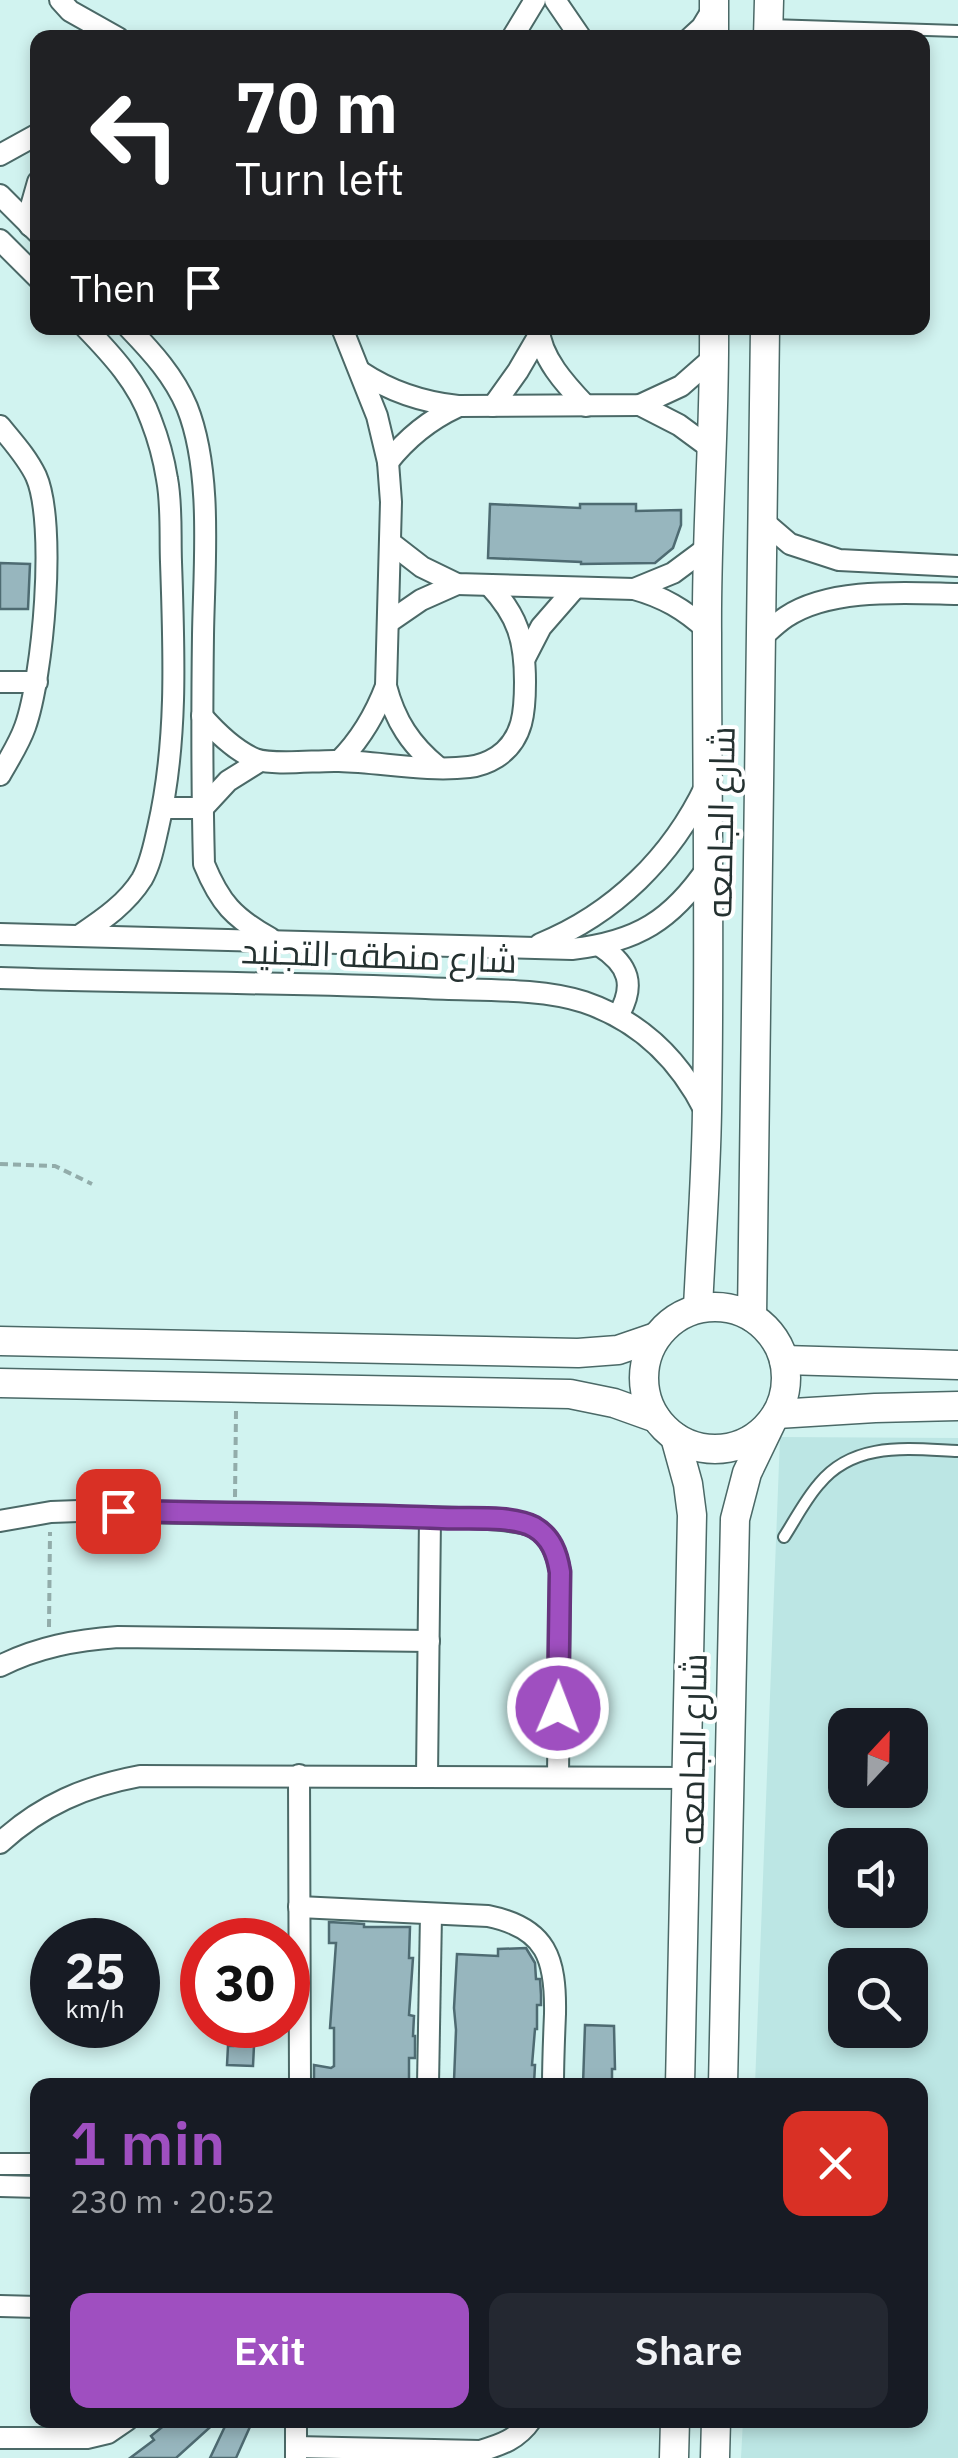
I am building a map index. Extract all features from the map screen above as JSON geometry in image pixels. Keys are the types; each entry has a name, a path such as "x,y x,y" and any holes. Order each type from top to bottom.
{"street":[{"path":"517,30 535,0"},
{"path":"555,0 575,30"},
{"path":"700,30 714,4"},
{"path":"714,4 714,30"},
{"path":"65,6 76,30"},
{"path":"65,6 105,30"},
{"path":"0,155 30,138"},
{"path":"0,195 30,225"},
{"path":"0,240 30,270"},
{"path":"80,935 128,897 151,858 163,808 174,655 167,480 151,420 133,383 93,335"},
{"path":"136,335 161,361 186,406 202,474 204,864 226,908 276,942"},
{"path":"345,335 377,416 388,462 392,502 386,686 391,706 410,740 438,767"},
{"path":"493,406 518,372 537,335"},
{"path":"541,335 558,373 586,406"},
{"name":"شارع الجامعه","path":"698,1308 707,1114 706,630 714,335"},
{"name":"شارع الجامعه","path":"752,1318 765,335"},
{"path":"361,372 407,396 458,406 640,405 681,386 714,356"},
{"path":"640,405 713,450"},
{"path":"388,462 412,435 458,406"},
{"path":"0,426 38,479 46,528 46,582 37,682 26,728 0,775"},
{"path":"762,520 790,544 839,560 958,566"},
{"path":"391,543 422,567 457,584 634,589 674,604 706,630"},
{"path":"634,589 673,572 708,546"},
{"path":"389,622 421,600 457,584"},
{"path":"202,716 228,742 260,761 438,767 484,763 497,757 517,736 525,708 525,658 520,631 489,585"},
{"path":"525,658 541,627 575,588"},
{"path":"761,638 788,615 830,599 884,592 958,594"},
{"path":"173,623 203,625"},
{"path":"0,682 37,682"},
{"path":"340,761 372,719 386,686"},
{"path":"163,808 202,808 228,781 260,761"},
{"path":"532,948 588,920 638,881 678,833 708,778"},
{"name":"شارع منطقه التجنيد","path":"0,934 572,949 634,936 664,918 690,894 709,865"},
{"path":"600,946 617,958 626,975 628,995 618,1016"},
{"name":"شارع منطقه التجنيد","path":"0,978 362,985 546,994 583,1002 641,1030 670,1058 707,1114"},
{"path":"0,1383 570,1394 614,1403 691,1445 726,1448 759,1434 774,1418 786,1388 784,1360 772,1336 752,1318 726,1308 698,1308 674,1319 656,1337 644,1369 648,1402 665,1428"},
{"path":"0,1341 578,1353 618,1350 656,1337"},
{"path":"244,1387 254,1346"},
{"path":"784,1360 958,1365"},
{"path":"774,1418 875,1408 958,1406"},
{"name":"شارع الجامعه","path":"723,2078 735,1519 746,1472 774,1418"},
{"name":"شارع الجامعه","path":"665,1428 688,1484 692,1515 680,2078"},
{"path":"0,1521 51,1512 235,1513 519,1522 535,1528 557,1554 560,1572 558,1777"},
{"path":"428,1776 430,1518"},
{"path":"0,1666 49,1646 118,1636 428,1641"},
{"path":"299,1775 300,2078"},
{"path":"0,1842 38,1812 70,1795 140,1776 687,1778"},
{"path":"299,1907 488,1916 525,1929 540,1942 556,1978 553,2078"},
{"path":"428,2078 432,1914"},
{"path":"0,2164 30,2164"},
{"path":"0,2186 30,2186"},
{"path":"0,2306 30,2307"},
{"path":"0,2438 87,2438 115,2428"},
{"path":"296,2452 480,2452 504,2444 525,2428"},
{"path":"674,2458 675,2428"},
{"path":"715,2458 716,2428"}],"lane":[{"path":"769,21 958,31"},
{"path":"784,1537 820,1482 850,1459 886,1449 958,1451"}],"path":[{"path":"0,1164 55,1166 92,1184"},
{"path":"235,1513 244,1387"},
{"path":"49,1646 51,1512"}],"shaded area":[{"path":"780,1437 958,1438 958,2458 741,2458 743,2428 928,2428 928,2078 755,2078"}],"building":[{"path":"490,504 580,508 580,504 636,504 636,511 681,510 681,525 673,548 655,563 581,564 488,558"},
{"path":"0,563 30,564 28,609 0,609"},
{"path":"329,1922 410,1927 409,1958 413,1958 409,2015 414,2016 415,2058 409,2058 409,2078 314,2078 314,2065 334,2066 334,2028 330,2028 336,1943 329,1943"},
{"path":"526,1948 535,1963 536,1979 540,1979 541,2005 537,2005 532,2065 534,2078 454,2078 457,1954 498,1956 498,1949"},
{"path":"585,2025 614,2026 612,2078 583,2078"},
{"path":"228,2048 254,2048 253,2066 227,2065"},
{"path":"161,2428 209,2428 176,2458 130,2458 154,2440 151,2436"},
{"path":"224,2428 249,2428 236,2458 210,2458"}],"route":[{"path":"118,1511 430,1518 519,1522 535,1528 557,1554 560,1572 558,1708"}]}
